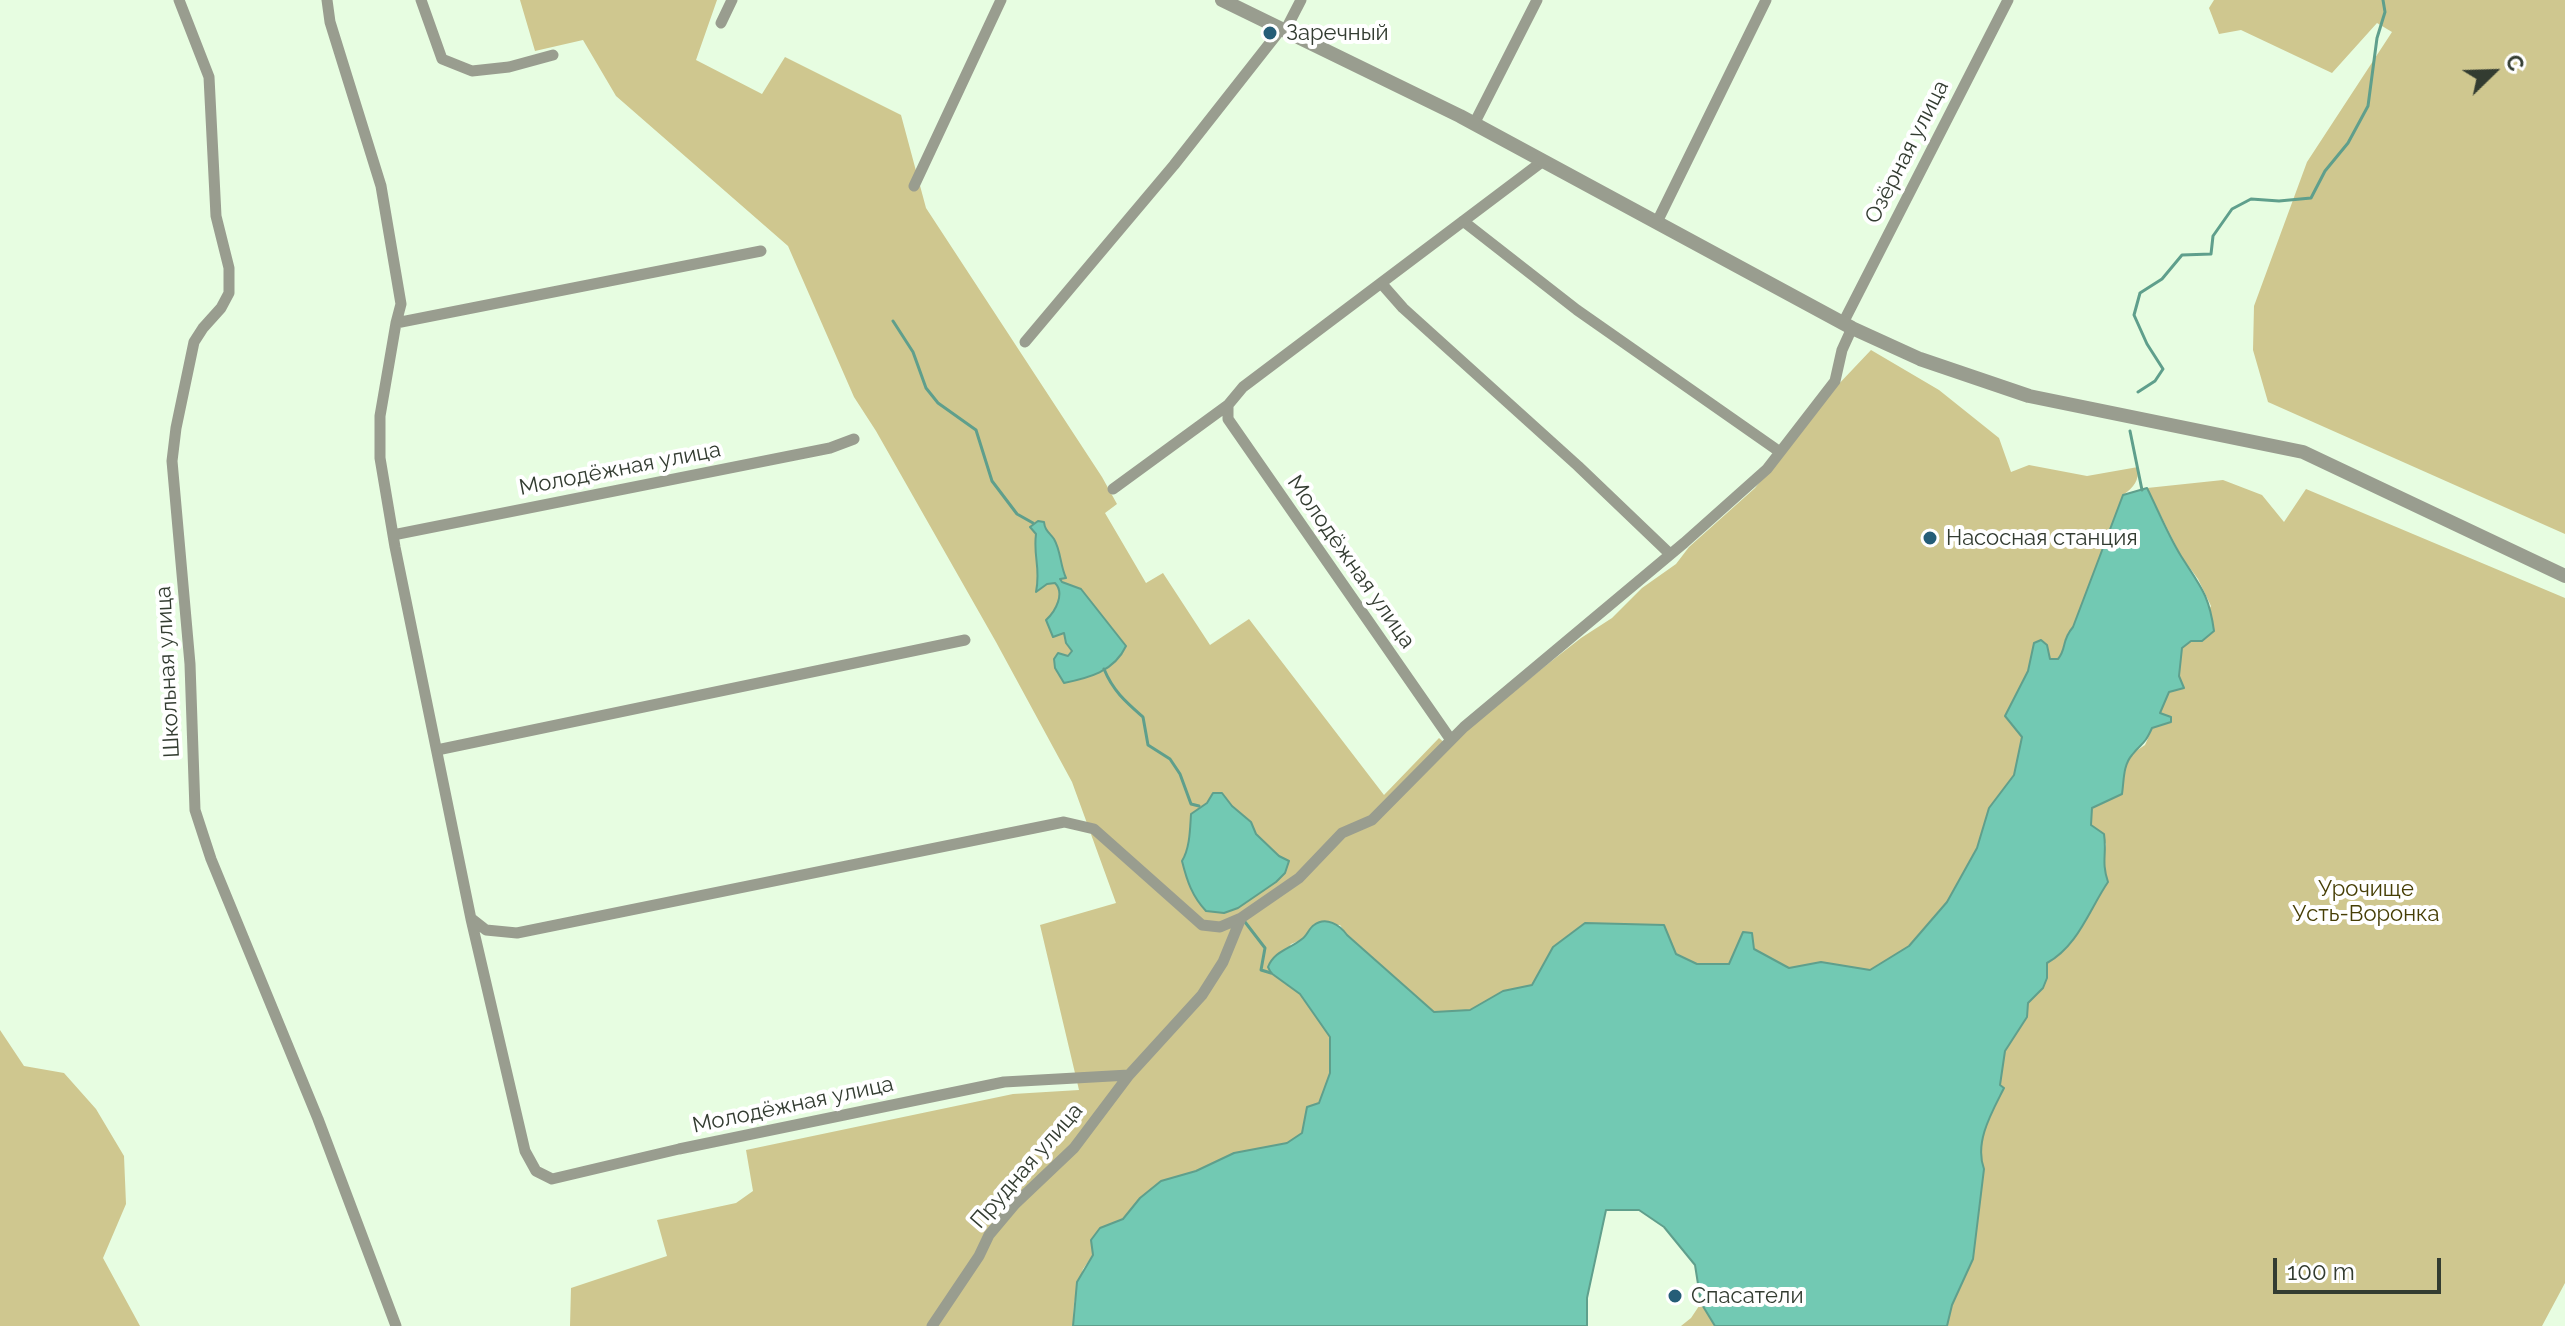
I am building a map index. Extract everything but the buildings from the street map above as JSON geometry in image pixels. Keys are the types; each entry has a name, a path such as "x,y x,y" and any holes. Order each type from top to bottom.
{"street":[{"name":"Школьная улица","path":"179,0 209,77 216,216 229,268 229,293 194,342 172,461 190,664 195,810 211,859 318,1119 396,1326"},
{"name":"Молодёжная улица","path":"327,0 330,22 381,186 401,304 380,416 380,458 393,535 471,919 525,1151 536,1171 552,1179 679,1149 1004,1082 1129,1075"},
{"path":"421,0 442,59 472,71 509,67 553,55"},
{"path":"721,23 732,0"},
{"path":"914,186 1001,0"},
{"path":"1222,0 1474,124 1847,326 1920,359 2029,396 2303,452 2565,576"},
{"path":"1025,342 1283,30 1301,0"},
{"path":"1474,124 1537,0"},
{"path":"1657,222 1766,0"},
{"name":"Озёрная улица","path":"1780,452 1835,381 1847,326 1884,238 2008,0"},
{"path":"1113,489 1228,405 1243,387 1543,161"},
{"path":"471,919 486,930 517,933 1064,822 1094,829 1202,925 1220,927 1241,918 1299,878 1342,833 1372,820 1451,740 1670,554 1767,469 1780,452 1577,310 1463,221"},
{"path":"396,323 761,251"},
{"path":"1381,283 1403,308 1670,554"},
{"name":"Молодёжная улица","path":"1228,405 1228,419 1451,740"},
{"name":"Молодёжная улица","path":"393,535 830,448 854,439"},
{"path":"437,750 965,640"},
{"path":"1129,1075 1202,995 1223,962 1241,918"},
{"name":"Прудная улица","path":"932,1326 979,1256 989,1235 1015,1204 1074,1148 1129,1075"}],"green space":[{"path":"520,0 717,0 696,60 762,94 785,57 901,115 926,208 1102,477 1117,504 1105,513 1146,583 1163,573 1210,645 1249,619 1384,795 1439,738 1449,747 1549,663 1612,618 1642,588 1676,564 1689,547 1755,488 1835,388 1871,350 1939,390 1999,438 2011,472 2029,465 2087,476 2138,467 2137,480 2123,495 2061,655 2058,659 2050,659 2034,643 2028,671 2005,716 2022,737 2014,775 1989,808 1977,848 1947,902 1909,946 1870,970 1821,962 1789,968 1754,949 1752,933 1744,932 1729,964 1697,964 1676,955 1553,947 1532,985 1503,991 1470,1010 1434,1012 1347,935 1340,925 1314,925 1301,940 1291,944 1271,973 1300,994 1331,1037 1330,1073 1319,1104 1307,1107 1302,1133 1287,1143 1234,1153 1196,1171 1161,1181 1140,1198 1123,1219 1100,1228 1093,1255 1083,1269 1074,1303 1073,1326 570,1326 571,1288 667,1256 657,1220 736,1203 753,1191 746,1150 1013,1094 1079,1090 1040,925 1116,903 1072,782 996,642 854,397 788,246 616,96 583,40 535,51"},
{"path":"2214,0 2565,0 2565,534 2268,402 2253,350 2254,306 2307,162 2392,32 2377,23 2332,73 2241,30 2219,34 2209,8"},
{"name":"Урочище Усть-Воронка","path":"2223,480 2262,495 2284,522 2306,489 2565,598 2565,1283 2542,1326 1947,1326 1952,1305 1973,1259 1984,1169 1981,1148 1990,1117 2004,1088 2000,1085 2005,1051 2027,1017 2028,1003 2043,988 2047,963 2075,937 2108,882 2102,865 2106,844 2091,825 2092,808 2122,793 2126,765 2133,753 2145,745 2179,676 2182,648 2191,641 2211,606 2198,579 2181,556 2147,488"},
{"path":"0,1030 24,1066 64,1073 96,1109 124,1156 126,1204 103,1258 140,1326 0,1326"},
{"path":"1701,1303 1715,1326 1681,1326 1691,1318"}],"water":[{"path":"2147,488 2176,548 2203,591 2214,631 2202,641 2191,641 2182,648 2179,676 2184,688 2169,692 2160,713 2171,717 2171,722 2152,728 2129,759 2122,794 2092,808 2091,825 2104,834 2108,882 2075,937 2047,963 2043,988 2028,1003 2027,1017 2005,1051 2000,1085 2004,1088 1990,1117 1981,1148 1984,1169 1973,1259 1952,1305 1947,1326 1715,1326 1701,1303 1695,1265 1664,1227 1639,1210 1606,1210 1587,1298 1587,1326 1073,1326 1077,1282 1093,1255 1091,1240 1100,1228 1123,1219 1140,1198 1161,1181 1196,1171 1234,1153 1287,1143 1302,1133 1307,1107 1319,1103 1330,1073 1330,1037 1300,994 1271,973 1268,967 1274,957 1304,938 1319,922 1332,923 1341,928 1434,1012 1470,1010 1503,991 1532,985 1553,947 1585,923 1664,925 1676,954 1697,964 1729,964 1743,932 1752,933 1754,949 1789,968 1821,962 1870,970 1909,946 1947,902 1977,848 1989,808 2014,775 2022,737 2005,716 2028,671 2034,643 2041,640 2047,645 2050,659 2058,659 2123,495"},
{"path":"1038,521 1044,522 1056,544 1066,578 1060,579 1062,582 1081,589 1126,646 1107,668 1064,683 1055,668 1054,659 1058,653 1068,656 1072,651 1064,633 1053,637 1046,620 1058,602 1058,587 1055,583 1047,584 1036,592 1036,534 1030,527"},
{"path":"1213,793 1222,793 1251,822 1256,834 1279,856 1289,861 1285,873 1276,882 1238,908 1224,913 1206,911 1201,905 1191,888 1182,861 1188,844 1191,814 1207,803"}],"waterway":[{"path":"2138,392 2155,381 2163,369 2134,315 2140,293 2162,279 2182,255 2211,254 2213,236 2232,209 2251,199 2279,201 2311,198 2325,171 2348,143 2368,106 2377,38 2385,12 2383,0"},
{"path":"893,321 913,352 926,388 938,403 976,430 992,481 1017,514 1033,523"},
{"path":"2130,431 2142,490"},
{"path":"1104,669 1116,690 1143,717 1148,745 1170,759 1180,774 1191,804 1199,806"},
{"path":"1245,922 1265,948 1261,970 1271,973"}],"place":[{"name":"Заречный","path":"1270,33"},
{"name":"Насосная станция","path":"1930,538"},
{"name":"Спасатели","path":"1675,1296"}]}
